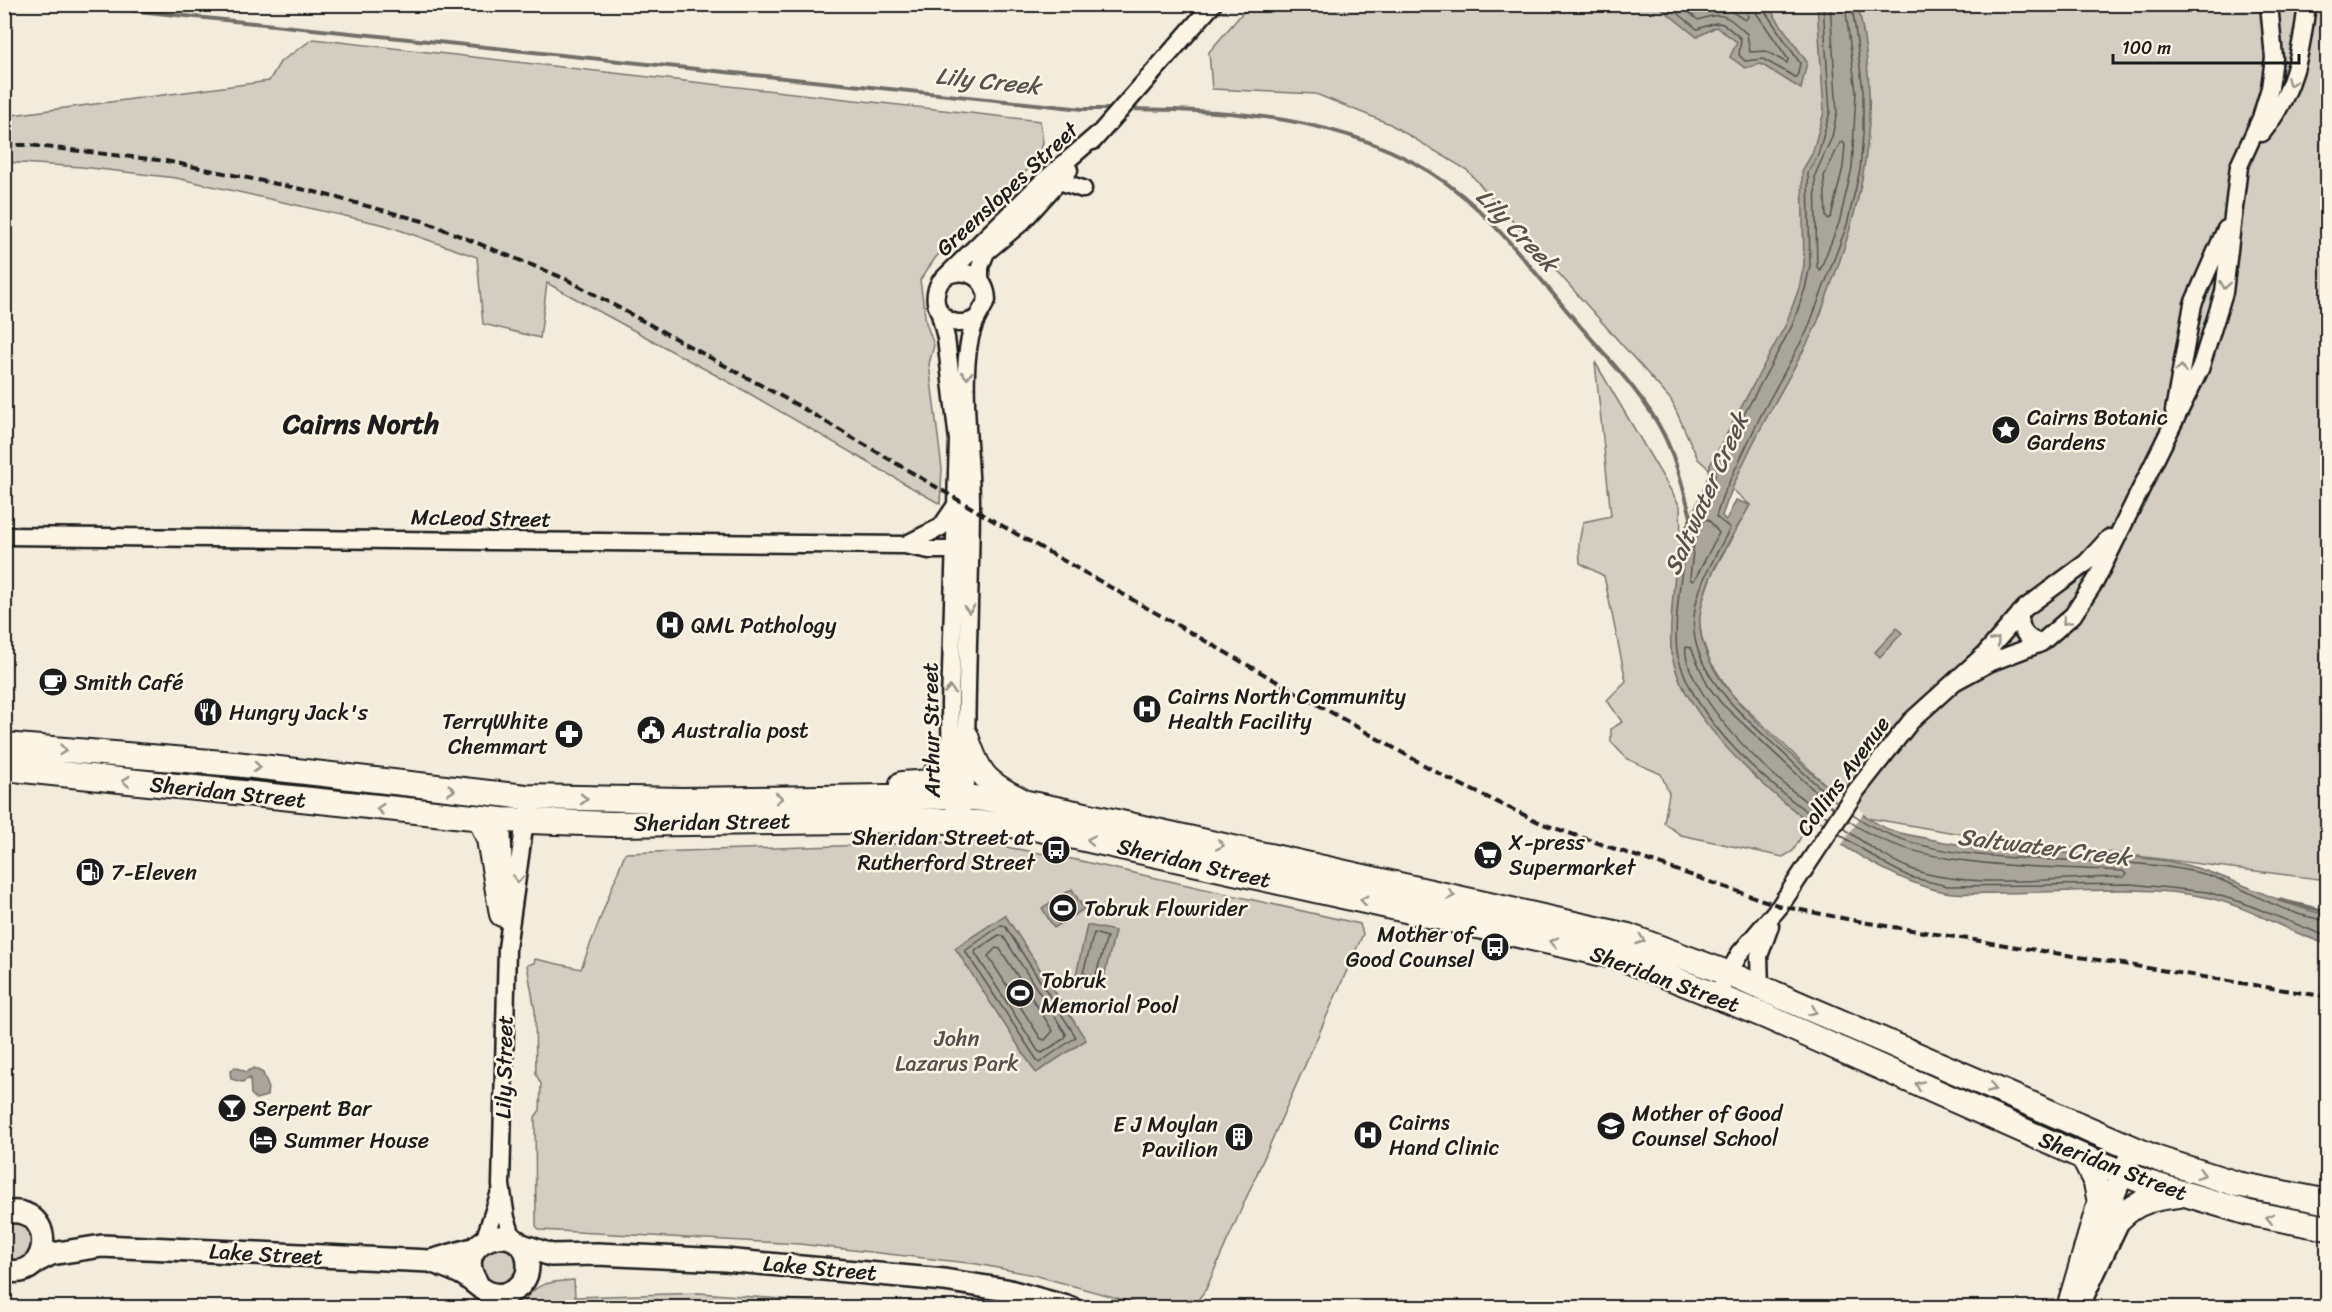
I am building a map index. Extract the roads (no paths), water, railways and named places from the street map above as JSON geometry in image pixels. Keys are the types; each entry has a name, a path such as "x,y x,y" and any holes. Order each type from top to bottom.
{"highway":[{"path":"858,798 887,784 931,782 958,742 978,771 991,784 1027,803"},
{"name":"Sheridan Street","path":"14,758 235,764 526,797 678,800 958,797 1027,803 1577,923 1636,939 1727,973 2140,1151 2195,1172 2237,1184 2328,1202"},
{"name":"Sheridan Street","path":"14,758 502,820 610,824 958,820 1026,826 1593,951 1631,962 1716,996 2130,1176 2259,1216 2328,1228"},
{"name":"Lily Street","path":"500,795 502,820"},
{"name":"Lily Street","path":"502,820 526,797"},
{"path":"502,820 489,839 502,914"},
{"path":"2069,1308 2099,1209 2098,1190 2084,1157"},
{"path":"2120,1218 2129,1209 2145,1200 2185,1194"}],"main road":[{"path":"2069,1308 2140,1151"},
{"path":"2077,1308 2120,1218 2130,1176"},
{"name":"Lake Street","path":"4,1214 24,1213 57,1235 102,1246 430,1261 461,1273 482,1293"},
{"path":"37,1261 44,1244 38,1223"},
{"path":"497,1236 516,1242 528,1260 519,1284 496,1294 482,1293 470,1267 480,1244 497,1236"},
{"name":"Lake Street","path":"516,1242 543,1254 725,1260 944,1280 1006,1290 1071,1308"},
{"name":"Lake Street","path":"430,1261 480,1244"},
{"name":"Lake Street","path":"4,1270 22,1270 51,1254 102,1246"},
{"name":"Lake Street","path":"519,1284 566,1256"}],"street":[{"name":"Greenslopes Street","path":"980,280 980,267 986,252 1015,229 1059,181 1213,4"},
{"name":"Collins Avenue","path":"1954,682 1989,663 2040,643 2066,623 2091,589 2200,369 2220,311 2240,166 2261,118 2270,88 2274,58 2269,4"},
{"name":"Collins Avenue","path":"2245,155 2269,124 2295,75 2301,54 2307,4"},
{"name":"Greenslopes Street","path":"946,276 1071,154 1098,134"},
{"path":"995,230 1059,181 1083,189"},
{"name":"Collins Avenue","path":"2171,427 2190,314 2234,206"},
{"path":"960,272 980,280 987,300 977,318 962,324 953,323 940,314 936,306 936,290 946,276 960,272"},
{"name":"Arthur Street","path":"940,314 957,421 957,503 962,550"},
{"name":"Arthur Street","path":"958,820 962,550 971,477 967,368 970,337 977,318"},
{"path":"904,545 941,527 957,503"},
{"name":"Collins Avenue","path":"1760,987 1761,944 1780,906 1856,791 1911,721 1985,654 2020,613 2099,550 2126,516"},
{"name":"McLeod Street","path":"4,536 904,545 962,550"},
{"path":"2070,574 2079,574 2087,578 2091,589"},
{"path":"2020,613 2024,633 2032,641 2040,643"},
{"name":"Lily Street","path":"502,820 507,948 501,1185 506,1218 516,1242"},
{"name":"Collins Avenue","path":"1716,996 1740,953 1780,906"},
{"name":"Lily Street","path":"502,914 507,948"},
{"name":"Lily Street","path":"480,1244 495,1211 501,1185"},
{"path":"500,1308 519,1284"}],"water":[{"path":"1657,5 1767,5 1807,62 1801,89 1761,64 1745,68 1730,57 1737,42 1716,27 1697,37"},
{"path":"1817,5 1858,5 1865,42 1869,110 1863,176 1846,242 1818,322 1751,446 1722,516 1726,520 1736,500 1750,505 1719,559 1703,601 1700,616 1701,633 1712,666 1733,696 1775,739 1851,805 1890,830 1983,848 2131,857 2182,864 2327,915 2327,944 2237,906 2179,893 2102,890 1958,893 1945,892 1910,881 1869,861 1826,834 1783,801 1743,765 1710,728 1685,691 1672,656 1671,646 1673,596 1679,545 1706,484 1710,465 1786,324 1799,288 1804,265 1802,171 1812,154 1824,112"},
{"path":"1897,628 1902,633 1880,657 1875,652"},
{"name":"Tobruk Flowrider","path":"1072,889 1084,909 1054,928 1042,908"},
{"name":"Tobruk Memorial Pool","path":"1005,915 1086,1040 1036,1073 955,948"},
{"path":"1087,925 1115,931 1102,986 1075,980"},
{"path":"235,1067 246,1072 254,1068 263,1073 268,1086 267,1096 256,1099 251,1094 250,1078 242,1082 231,1079 230,1072"}],"waterway":[{"name":"Lily Creek","path":"70,4 1083,109 1114,109"},
{"name":"Lily Creek","path":"1127,109 1260,116 1346,134 1388,150 1427,170 1463,196 1518,252 1645,404 1669,445 1692,521"},
{"name":"Saltwater Creek","path":"2279,900 2328,912"}],"railway":[{"path":"4,145 28,145 166,161 315,192 423,221 566,279 799,406 999,524 1447,778 1543,824 1780,906 1868,923 2328,997"}],"place":[{"name":"Cairns Botanic Gardens","path":"2006,430"},
{"name":"QML Pathology","path":"670,625"},
{"name":"Smith Café","path":"53,682"},
{"name":"Cairns North Community Health Facility","path":"1147,709"},
{"name":"Hungry Jack's","path":"208,712"},
{"name":"Australia post","path":"651,730"},
{"name":"TerryWhite Chemmart","path":"569,734"},
{"name":"Sheridan Street at Rutherford Street","path":"1056,850"},
{"name":"X-press Supermarket","path":"1488,855"},
{"name":"7-Eleven","path":"90,872"},
{"name":"Tobruk Flowrider","path":"1063,908"},
{"name":"Mother of Good Counsel","path":"1495,947"},
{"name":"Tobruk Memorial Pool","path":"1020,993"},
{"name":"Serpent Bar","path":"232,1108"},
{"name":"Mother of Good Counsel School","path":"1611,1126"},
{"name":"Cairns Hand Clinic","path":"1368,1135"},
{"name":"E J Moylan Pavilion","path":"1239,1137"},
{"name":"Summer House","path":"263,1140"}],"district":[{"name":"Cairns North","path":"361,423"}],"park label":[{"name":"John Lazarus Park","path":"957,1050"}]}
